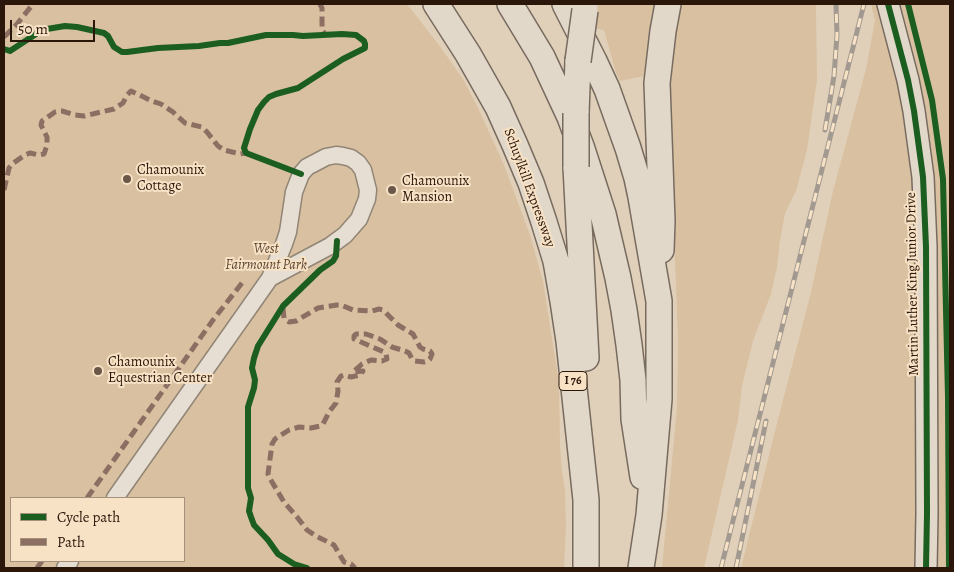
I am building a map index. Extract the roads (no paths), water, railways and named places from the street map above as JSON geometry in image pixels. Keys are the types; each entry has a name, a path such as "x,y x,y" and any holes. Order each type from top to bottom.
{"highway":[{"path":"421,4 484,81"},
{"name":"Schuylkill Expressway","path":"436,4 468,54 498,107 515,145 544,222 556,261 569,341 586,500 586,568"},
{"path":"510,4 542,57 570,117 603,214 624,310 633,380 634,419 649,515"},
{"path":"641,568 649,515 659,399 659,301 662,221 658,83 663,31 668,4"},
{"path":"578,6 594,61 607,89 637,178 659,301"},
{"path":"578,6 576,167 586,355 586,500"}],"main road":[{"name":"Martin Luther King Junior Drive","path":"888,4 900,46 914,111 922,169 925,212 926,568"}],"street":[{"path":"116,497 270,278 288,232 294,192 301,174 307,167 326,157 336,155 351,158 358,163 363,170 368,190 360,219 345,235 330,246 270,278"}],"railway":[{"path":"825,130 834,76 837,35 836,4"},
{"path":"721,568 864,4"},
{"path":"736,568 766,421"}],"place":[{"name":"Chamounix Cottage","path":"127,179"},
{"name":"Chamounix Mansion","path":"392,190"},
{"name":"Chamounix Equestrian Center","path":"98,371"}],"park label":[{"name":"West Fairmount Park","path":"266,258"}]}
